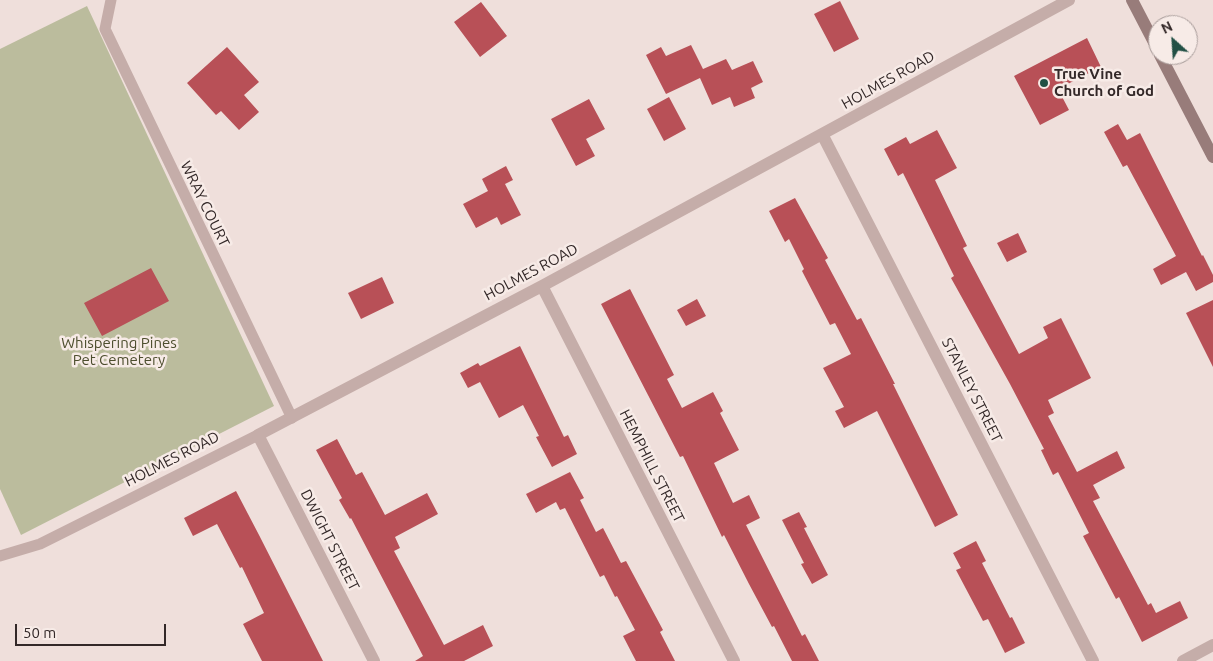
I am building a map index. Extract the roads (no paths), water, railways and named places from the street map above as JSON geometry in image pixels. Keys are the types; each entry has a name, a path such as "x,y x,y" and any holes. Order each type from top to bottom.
{"main road":[{"path":"1132,0 1148,31"},
{"path":"1165,65 1213,157"}],"street":[{"name":"HOLMES ROAD","path":"258,434 292,418 542,286 1069,0"},
{"name":"STANLEY STREET","path":"822,134 1093,661"},
{"name":"HEMPHILL STREET","path":"542,286 734,661"},
{"name":"DWIGHT STREET","path":"258,434 374,661"},
{"path":"1183,661 1213,645"}],"lane":[{"name":"WRAY COURT","path":"111,0 105,29 292,418"},
{"name":"HOLMES ROAD","path":"0,556 40,544 258,434"}],"place":[{"name":"True Vine Church of God","path":"1044,83"}],"park label":[{"name":"Whispering Pines Pet Cemetery","path":"119,352"}]}
